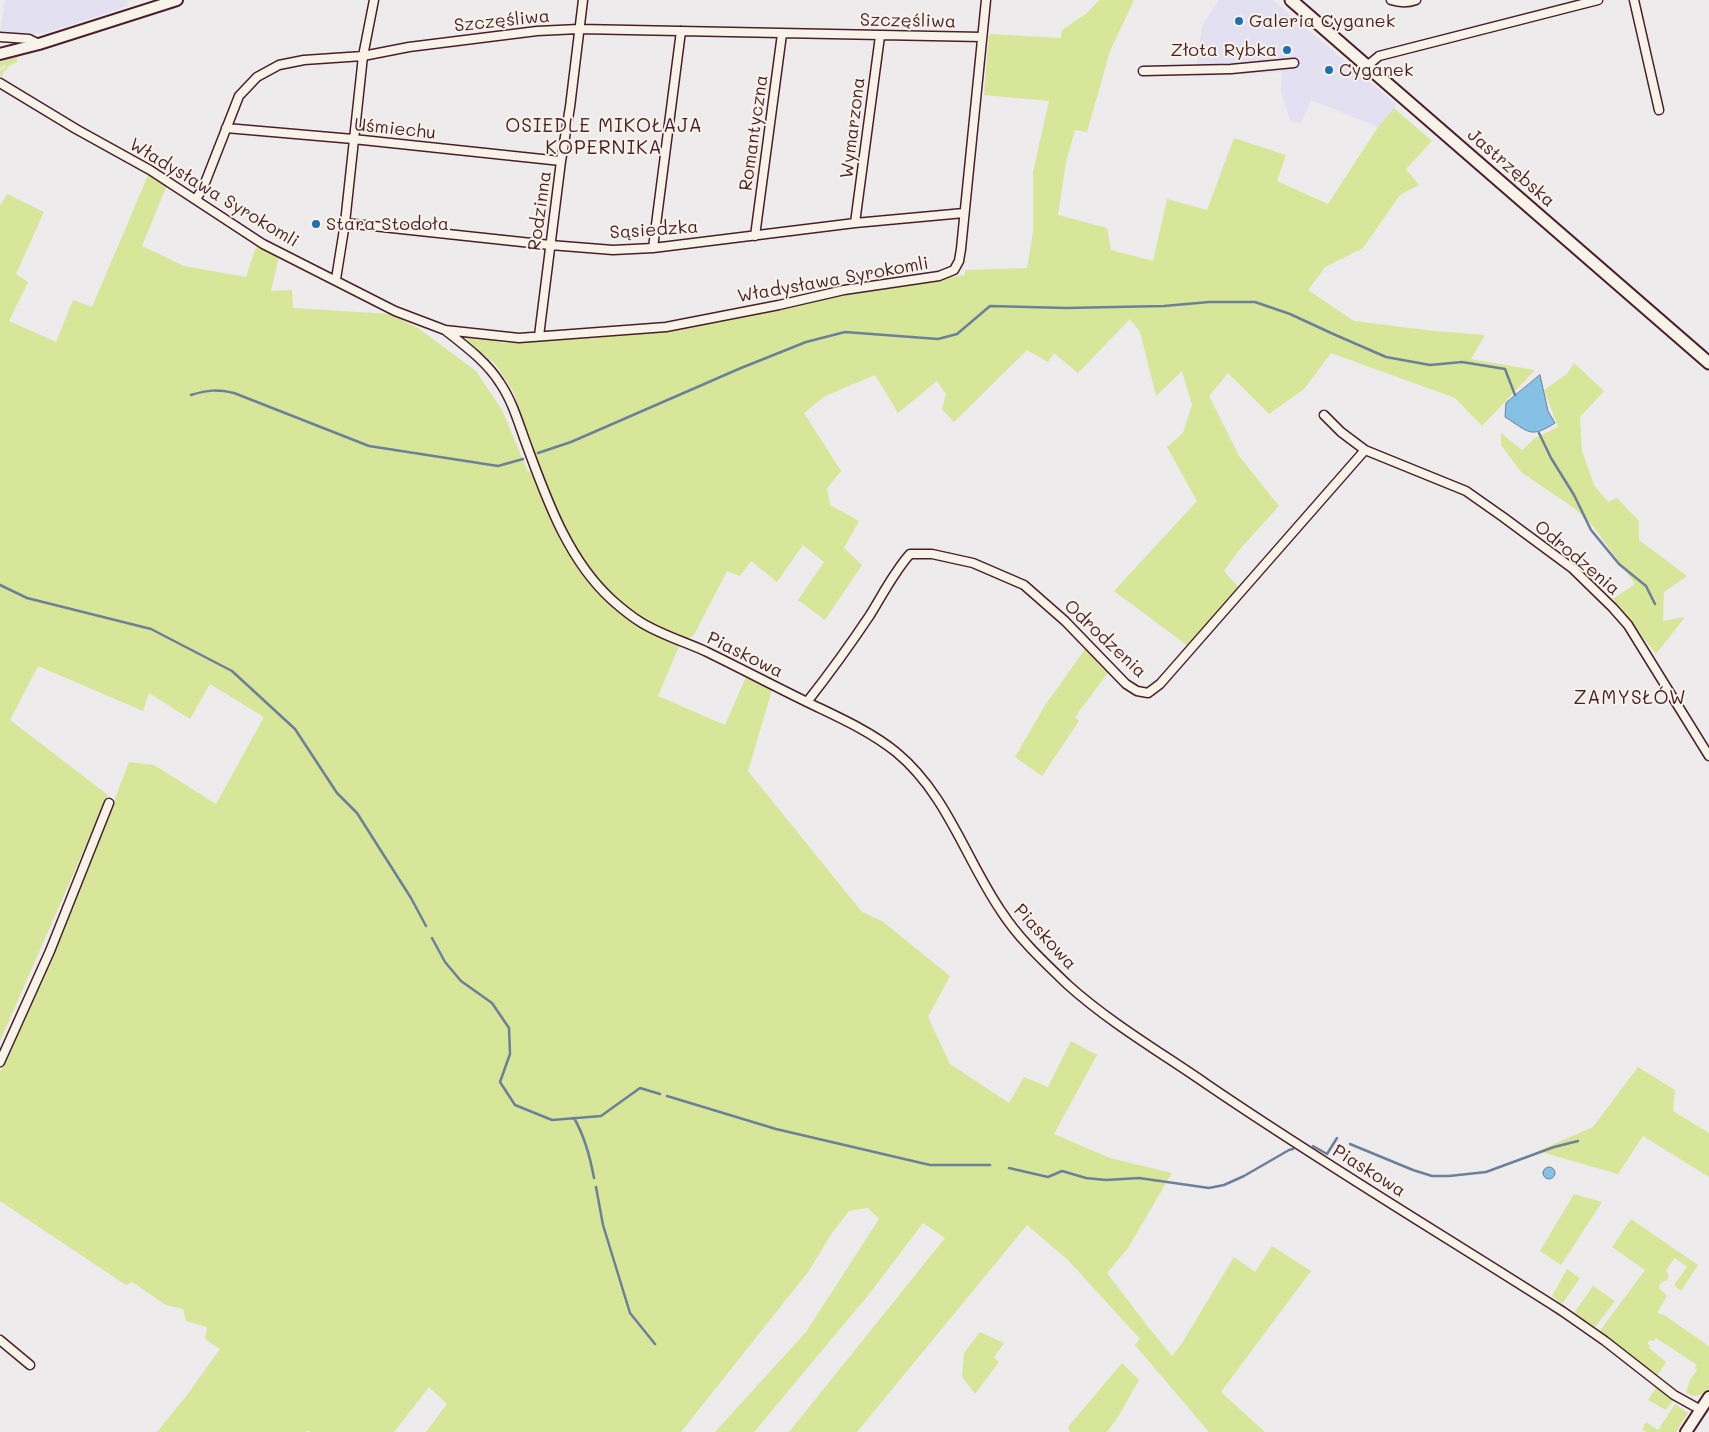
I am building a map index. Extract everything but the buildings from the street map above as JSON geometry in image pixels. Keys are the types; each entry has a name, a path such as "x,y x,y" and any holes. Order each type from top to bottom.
{"main road":[{"name":"Jastrzębska","path":"1291,0 1709,363"}],"street":[{"path":"0,54 39,44 177,0"},
{"path":"336,280 345,223 363,56 374,0"},
{"name":"Rodzinna","path":"538,336 583,0"},
{"name":"Władysława Syrokomli","path":"0,83 76,129 150,170 262,244 396,311 445,330 519,338 666,327 844,290 939,276 954,270 959,261 986,0"},
{"path":"1391,0 1409,2 1416,0"},
{"path":"1367,66 1380,56 1581,2 1598,0"},
{"path":"1634,0 1659,110"},
{"name":"Szczęśliwa","path":"196,199 203,188 239,96 257,78 279,65 304,60 363,56 419,46 579,28 982,37"},
{"path":"653,248 681,31"},
{"name":"Romantyczna","path":"755,236 782,34"},
{"name":"Wymarzona","path":"856,223 880,36"},
{"path":"0,37 29,39 39,44"},
{"path":"1143,71 1231,69 1294,62"},
{"name":"Uśmiechu","path":"226,128 353,139 561,161"},
{"name":"Sąsiedzka","path":"345,223 613,250 653,248 856,223 964,213"},
{"name":"Władysława Syrokomli","path":"445,330 479,359"},
{"name":"Piaskowa","path":"479,359 500,381 507,394 545,494 568,542 583,565 610,598 640,622 807,702 864,731 892,749 910,764 930,788 948,816 989,892 1013,928 1035,952 1082,996 1153,1048 1239,1106 1562,1311 1605,1341 1674,1395 1705,1412"},
{"name":"Odrodzenia","path":"1324,415 1341,432 1365,450 1466,491 1572,568 1614,608 1628,625 1709,756"},
{"name":"Odrodzenia","path":"807,702 870,615 902,563 910,554 932,554 973,563 1024,585 1065,621 1126,684 1137,691 1148,693 1160,684 1365,450"},
{"path":"0,1062 50,951 109,803"},
{"path":"0,1340 30,1365"},
{"path":"1686,1432 1705,1412 1709,1397"}],"shaded area":[{"path":"5,0 127,0 128,6 48,32 24,35 0,33"},
{"path":"1219,0 1273,0 1396,104 1394,108 1378,127 1311,100 1301,123 1290,121 1281,91 1282,72 1195,77 1202,26"}],"green space":[{"path":"1099,0 1134,0 1110,51 1087,132 1075,130 1066,162 1058,215 1107,228 1111,250 1153,261 1167,199 1207,210 1234,138 1286,155 1277,181 1328,204 1378,127 1394,108 1432,141 1406,169 1419,185 1400,195 1363,248 1325,267 1308,290 1354,321 1485,335 1471,359 1535,370 1482,426 1455,398 1331,353 1304,389 1269,414 1228,373 1209,396 1239,456 1279,506 1239,550 1224,571 1239,588 1188,646 1114,591 1197,501 1167,447 1183,433 1192,405 1182,371 1156,396 1140,332 1130,319 1078,373 1054,353 1048,362 1027,350 954,422 942,409 946,394 937,381 898,413 875,375 825,396 804,413 841,471 827,488 830,505 859,521 844,548 862,565 825,620 798,600 824,562 803,545 777,582 751,561 740,576 727,571 694,635 680,644 658,696 725,725 746,677 772,690 748,771 862,912 882,921 950,976 928,1017 950,1064 1009,1103 1024,1077 1048,1087 1071,1041 1097,1055 1054,1134 1110,1158 1172,1173 1128,1248 1107,1273 1172,1356 1182,1343 1234,1257 1255,1272 1272,1246 1311,1271 1221,1392 1265,1432 1209,1432 1135,1345 1140,1339 1068,1260 1027,1225 857,1432 789,1432 945,1238 923,1223 870,1293 754,1432 715,1432 806,1332 879,1219 868,1208 849,1211 832,1233 808,1272 681,1432 426,1432 447,1404 429,1387 394,1432 310,1432 307,1430 306,1432 157,1432 187,1395 220,1349 205,1339 207,1327 186,1321 183,1309 166,1305 132,1282 126,1285 0,1201 0,1072 84,879 129,762 154,765 216,804 264,717 210,684 190,719 149,693 143,711 38,666 10,720 108,795 0,1041 0,206 7,194 44,212 16,274 28,282 9,321 56,342 73,300 92,307 149,173 167,185 142,246 184,266 246,277 257,244 279,256 271,291 292,290 293,308 391,314 418,328 476,371 502,410 528,472 538,467 514,393 496,365 461,336 463,334 504,343 674,329 862,290 965,275 965,270 1027,268 1033,232 1033,172 1049,101 984,95 989,34 1061,38 1062,30 1087,13"},
{"path":"17,57 17,62 8,66 3,72 1,81 0,71 6,66 5,64 0,69 0,62"},
{"path":"1574,363 1604,391 1580,417 1582,451 1594,485 1608,502 1617,498 1639,521 1639,540 1687,576 1664,592 1663,621 1685,617 1656,654 1613,599 1635,584 1592,525 1574,508 1521,472 1501,445 1501,433 1522,450 1535,438 1558,427 1544,390 1567,374"},
{"path":"1085,649 1108,673 1075,717 1079,721 1042,776 1015,757 1044,707"},
{"path":"1638,1067 1675,1090 1673,1111 1709,1133 1709,1177 1643,1136 1618,1174 1538,1151 1593,1127"},
{"path":"1574,1194 1602,1202 1561,1265 1540,1251"},
{"path":"1631,1219 1698,1265 1681,1291 1674,1285 1687,1267 1675,1258 1666,1270 1669,1276 1667,1280 1660,1283 1659,1288 1667,1296 1657,1313 1664,1315 1709,1346 1709,1388 1705,1394 1693,1396 1686,1393 1690,1380 1697,1370 1695,1368 1697,1365 1656,1338 1654,1341 1649,1340 1649,1348 1666,1362 1657,1376 1599,1332 1645,1270 1612,1247"},
{"path":"1567,1269 1580,1278 1562,1304 1552,1296"},
{"path":"1593,1286 1615,1301 1595,1327 1574,1313"},
{"path":"980,1332 1004,1343 994,1357 999,1362 975,1394 962,1377 964,1353"},
{"path":"1122,1363 1139,1380 1118,1417 1107,1432 1070,1432 1068,1427"},
{"path":"1656,1388 1673,1400 1666,1410 1648,1400"},
{"path":"1675,1404 1688,1413 1676,1432 1646,1432 1642,1429 1646,1422 1658,1430"}],"water":[{"path":"1540,375 1548,411 1555,423 1540,431 1530,432 1505,417 1506,403"},
{"path":"1549,1167 1555,1173 1549,1179 1543,1173"}],"waterway":[{"path":"538,453 571,442 741,368 806,342 845,332 938,339 957,334 990,306 1066,308 1255,302 1290,314 1386,357 1430,365 1462,362 1505,369 1515,395"},
{"path":"191,395 212,391 234,393 369,446 498,466 523,459"},
{"path":"1539,433 1551,458 1574,495 1591,530 1619,564 1646,586 1655,604"},
{"path":"0,585 27,598 151,629 232,671 295,729 337,793 357,813 411,898 426,926"},
{"path":"432,938 445,962 461,981 492,1003 509,1028 510,1054 500,1082 515,1105 552,1120 601,1116 640,1088 660,1094"},
{"path":"667,1096 776,1129 930,1165 990,1165"},
{"path":"574,1118 587,1147 594,1178"},
{"path":"1313,1146 1327,1154 1337,1138"},
{"path":"1350,1144 1413,1170 1432,1176 1449,1176 1486,1172 1554,1147 1578,1141"},
{"path":"1009,1168 1048,1177 1062,1171 1086,1178 1106,1180 1139,1178 1209,1188 1224,1185 1244,1176 1293,1149"},
{"path":"596,1187 603,1225 630,1313 655,1344"}],"place":[{"name":"Galeria Cyganek","path":"1239,21"},
{"name":"Złota Rybka","path":"1287,50"},
{"name":"Cyganek","path":"1329,70"},
{"name":"Stara Stodoła","path":"316,224"}],"district":[{"name":"OSIEDLE MIKOŁAJA KOPERNIKA","path":"604,137"},
{"name":"ZAMYSŁÓW","path":"1630,698"}]}
